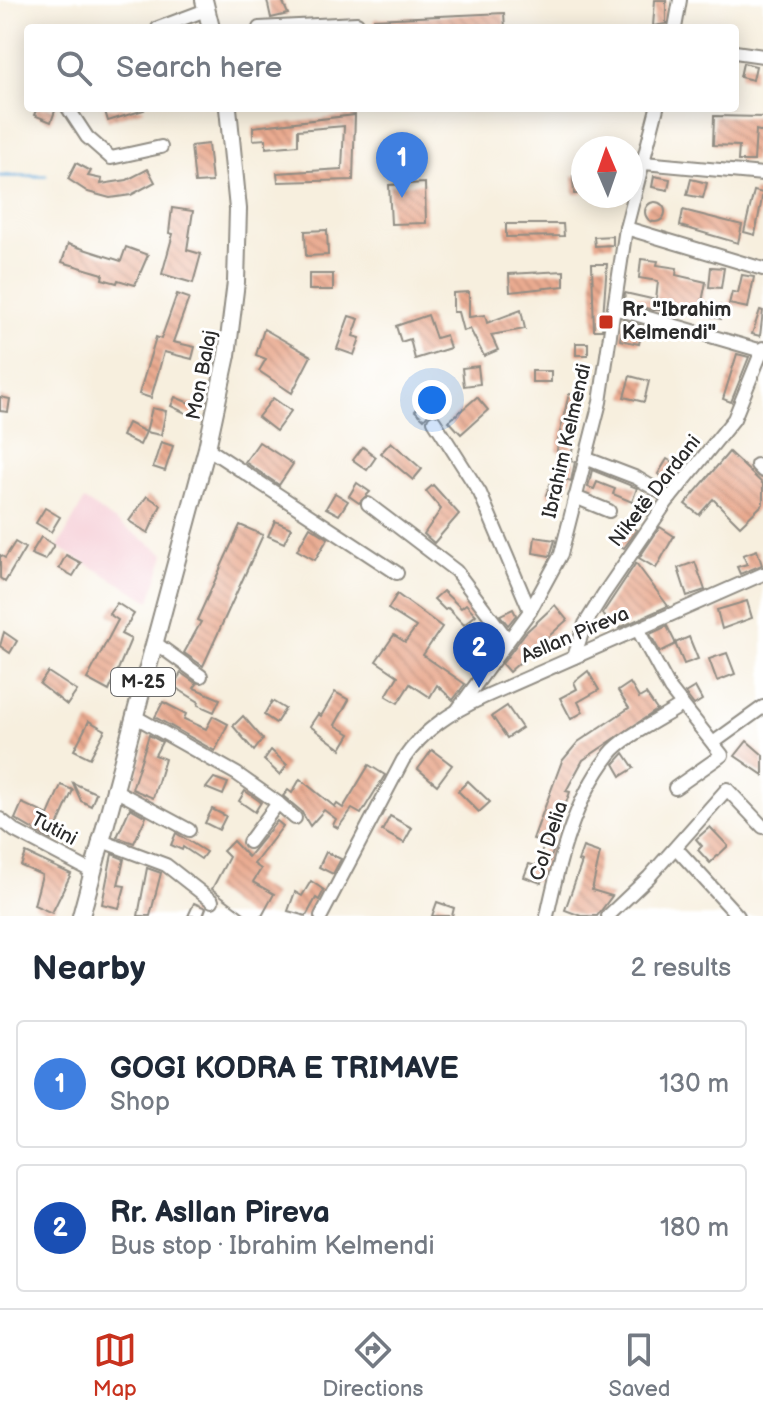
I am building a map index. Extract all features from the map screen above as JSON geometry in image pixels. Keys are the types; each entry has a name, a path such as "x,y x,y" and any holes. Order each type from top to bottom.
{"main road":[{"name":"Mon Balaj","path":"81,916 207,448 227,355 237,269 238,209 228,112"}],"street":[{"path":"676,24 680,0"},
{"path":"166,24 205,5"},
{"path":"337,24 357,23"},
{"path":"739,53 763,56"},
{"path":"71,112 87,137 106,156 119,157 161,147"},
{"name":"Ibrahim Kelmendi","path":"458,709 530,611 561,554 600,402 626,228 656,112"},
{"path":"644,163 763,174"},
{"path":"626,228 763,269"},
{"path":"614,308 762,349"},
{"name":"Niketë Dardani","path":"574,657 593,611 670,498 734,419 762,349"},
{"path":"434,421 480,493 530,611"},
{"path":"207,448 397,573"},
{"path":"585,458 637,478 670,498"},
{"path":"575,497 609,511"},
{"path":"368,504 456,571 508,640"},
{"name":"Asllan Pireva","path":"321,916 403,760 431,728 458,709 763,574"},
{"path":"638,630 661,676 722,755 675,788"},
{"path":"154,642 201,676"},
{"name":"Col Delia","path":"547,916 572,827 611,751 682,705"},
{"path":"713,743 763,707"},
{"path":"134,716 237,774 295,818"},
{"path":"113,789 189,830"},
{"path":"608,916 676,848 727,789 763,827"},
{"path":"249,842 278,803"},
{"name":"Tutini","path":"0,819 15,831 91,871"},
{"path":"99,840 166,865 212,901"},
{"path":"676,848 738,916"}],"shaded area":[{"path":"84,500 165,554 150,601 58,547"}],"building":[{"path":"267,0 282,0 288,14 271,18"},
{"path":"655,0 666,0 666,24 653,24"},
{"path":"504,13 505,24 374,24 374,19"},
{"path":"743,63 756,66 753,80 740,77"},
{"path":"35,112 55,112 51,122 34,115"},
{"path":"105,112 137,112 108,121"},
{"path":"355,115 353,180 278,182 277,173 342,169 344,126 298,130 298,145 266,148 266,139 253,140 253,127"},
{"path":"714,116 763,117 763,132 756,130 754,161 738,161 739,146 713,145"},
{"path":"208,144 212,182 195,183 191,146"},
{"path":"76,163 91,171 88,176 102,179 101,184 127,180 148,169 155,182 131,195 110,198 88,192 68,179"},
{"path":"654,176 670,179 668,190 652,187"},
{"path":"691,179 707,183 703,198 687,195"},
{"path":"425,183 426,223 391,224 389,185"},
{"path":"754,191 763,193 755,235 744,232"},
{"path":"655,202 662,205 665,212 662,219 655,222 648,219 645,212 648,205"},
{"path":"172,208 193,211 187,250 201,254 193,283 162,274 173,234 169,233"},
{"path":"683,210 742,225 738,243 680,226"},
{"path":"506,224 563,224 564,236 506,237"},
{"path":"327,230 328,255 306,256 305,231"},
{"path":"613,236 613,245 595,246 594,237"},
{"path":"68,244 121,261 126,247 148,255 135,285 118,280 117,283 102,279 103,274 62,262"},
{"path":"641,259 658,261 657,265 677,268 676,275 706,282 702,302 723,306 721,319 704,314 682,314 683,310 653,310 624,302 625,293 656,300 658,281 639,278"},
{"path":"592,264 607,264 602,330 594,330"},
{"path":"711,267 724,268 721,288 709,287"},
{"path":"564,271 564,286 510,292 509,274"},
{"path":"309,274 333,274 333,290 309,290"},
{"path":"742,275 754,277 748,308 729,304 732,292 738,293"},
{"path":"469,292 469,317 485,315 487,323 521,310 525,329 491,335 498,350 484,356 470,329 463,331 458,312 453,312 453,293"},
{"path":"177,294 189,298 173,342 195,347 192,359 164,352 151,398 139,394 156,337 161,339"},
{"path":"760,310 763,311 760,336 752,334"},
{"path":"428,315 436,338 446,335 450,348 415,359 410,339 401,342 396,326"},
{"path":"349,316 359,319 353,336 360,338 354,355 337,349"},
{"path":"623,320 643,326 639,344 620,340"},
{"path":"264,329 311,356 292,393 259,371 266,359 256,355"},
{"path":"576,343 588,343 588,355 576,355"},
{"path":"737,354 749,357 731,402 723,399"},
{"path":"478,366 480,384 464,386 462,368"},
{"path":"532,371 551,371 551,382 532,382"},
{"path":"630,376 649,381 644,402 624,397"},
{"path":"569,394 585,397 574,436 571,461 575,462 571,481 565,479 559,500 546,495 550,484 555,486 562,452 557,451 558,440"},
{"path":"0,397 10,399 8,412 0,411"},
{"path":"175,397 199,407 194,417 171,406"},
{"path":"477,397 488,410 461,434 449,421"},
{"path":"273,398 291,411 276,431 258,417"},
{"path":"426,399 435,406 424,419 415,411"},
{"path":"152,408 166,411 161,435 146,432"},
{"path":"128,423 146,432 140,445 122,436"},
{"path":"161,442 173,446 165,471 153,467"},
{"path":"259,442 293,464 279,485 245,462"},
{"path":"391,442 422,469 413,480 381,453"},
{"path":"363,447 376,457 367,470 353,460"},
{"path":"729,452 763,484 763,504 740,526 713,499 699,515 685,504"},
{"path":"667,459 683,468 671,482 658,474"},
{"path":"592,470 637,488 632,502 613,494 615,489 597,482 594,489 588,487"},
{"path":"357,483 370,492 359,503 349,496"},
{"path":"433,485 459,514 434,543 424,534 441,509 426,491"},
{"path":"335,493 348,501 339,515 326,508"},
{"path":"147,496 161,505 148,533 129,521"},
{"path":"45,508 60,517 51,532 36,523"},
{"path":"275,521 291,528 284,543 268,536"},
{"path":"240,525 263,535 203,666 184,653 201,622 197,620"},
{"path":"622,525 637,530 624,548 616,543"},
{"path":"310,527 328,538 315,560 297,550"},
{"path":"660,527 674,536 656,568 639,558"},
{"path":"41,537 54,545 45,560 31,554"},
{"path":"535,537 555,540 550,556 533,553"},
{"path":"15,542 25,548 5,582 0,578 0,555 5,558"},
{"path":"757,550 762,565 740,574 737,567 747,564 743,555"},
{"path":"66,555 81,563 73,576 59,568"},
{"path":"695,562 705,590 687,596 678,568"},
{"path":"636,563 668,606 619,628 602,614"},
{"path":"443,591 461,608 466,604 476,615 464,625 434,599"},
{"path":"397,594 442,627 423,655 465,684 453,700 437,685 430,697 410,684 398,703 386,696 398,676 376,661 394,635 405,642 416,627 388,609"},
{"path":"747,601 752,618 722,629 717,610"},
{"path":"117,603 134,614 121,634 131,639 109,691 87,679 118,620 109,614"},
{"path":"555,605 567,620 509,672 502,664 526,632"},
{"path":"513,609 516,615 508,625 500,615"},
{"path":"667,626 676,644 660,652 650,634"},
{"path":"489,630 497,641 489,651 479,639"},
{"path":"4,632 17,641 10,653 0,646"},
{"path":"689,637 698,659 684,664 675,643"},
{"path":"727,653 735,674 717,681 709,659"},
{"path":"588,671 599,690 578,702 583,712 571,719 560,698 577,689 574,682"},
{"path":"48,672 77,691 67,705 40,684"},
{"path":"181,673 197,684 194,688 220,699 214,712 198,705 199,702 173,686"},
{"path":"630,683 639,698 646,694 657,710 583,760 566,791 570,792 551,845 533,839 562,761 578,742 629,708 618,691"},
{"path":"695,687 702,700 694,705 685,693"},
{"path":"335,692 349,700 335,725 350,734 341,749 310,726 318,714 321,716"},
{"path":"272,701 285,709 276,723 264,715"},
{"path":"163,702 186,714 184,719 206,729 213,716 228,724 215,751 155,717"},
{"path":"507,706 522,728 507,738 492,716"},
{"path":"243,716 263,739 254,751 233,726"},
{"path":"89,721 105,730 90,758 74,750"},
{"path":"149,735 162,742 155,755 165,759 153,798 132,789"},
{"path":"747,741 763,755 763,775 735,756"},
{"path":"271,750 287,765 280,775 264,760"},
{"path":"432,750 452,765 437,785 418,769"},
{"path":"624,753 634,768 621,776 614,764"},
{"path":"369,765 385,775 361,814 352,809 338,828 333,825 336,819 324,810 310,826 301,811 283,796 288,790 292,793 300,779 335,807 337,804 343,808"},
{"path":"214,778 228,783 223,795 206,788"},
{"path":"468,781 490,802 479,812 458,791"},
{"path":"73,783 96,793 91,806 81,801"},
{"path":"61,785 73,790 51,840 15,819 22,803 48,815"},
{"path":"245,791 261,802 255,812 239,801"},
{"path":"130,808 146,817 134,843 117,837"},
{"path":"212,809 226,816 219,830 205,823"},
{"path":"390,816 412,828 404,843 382,831"},
{"path":"277,821 283,826 254,864 261,869 253,882 274,894 262,916 248,916 212,889 229,857 223,851 233,841 248,857"},
{"path":"710,827 728,846 710,863 698,850 702,846 696,839"},
{"path":"176,833 206,852 201,859 183,847 182,850 171,845"},
{"path":"544,845 554,849 541,883 524,877 529,864 536,866"},
{"path":"583,847 600,853 592,890 612,896 597,916 581,916 565,910 582,862 578,861"},
{"path":"326,852 341,859 333,874 319,867"},
{"path":"26,853 71,874 52,913 34,905 42,875 21,866"},
{"path":"112,854 124,859 118,885 125,886 119,908 102,904"},
{"path":"147,868 161,873 150,916 138,916"},
{"path":"311,881 324,890 319,900 316,898 306,916 288,911 295,892 302,896"},
{"path":"437,902 454,908 452,916 432,916"},
{"path":"194,903 206,908 203,916 188,916"}],"waterway":[{"path":"0,176 46,176"}],"place":[{"name":"GOGI KODRA E TRIMAVE","path":"402,198"},
{"name":"Rr. \"Ibrahim Kelmendi\"","path":"606,322"},
{"name":"Rr. Asllan Pireva","path":"479,688"}]}
